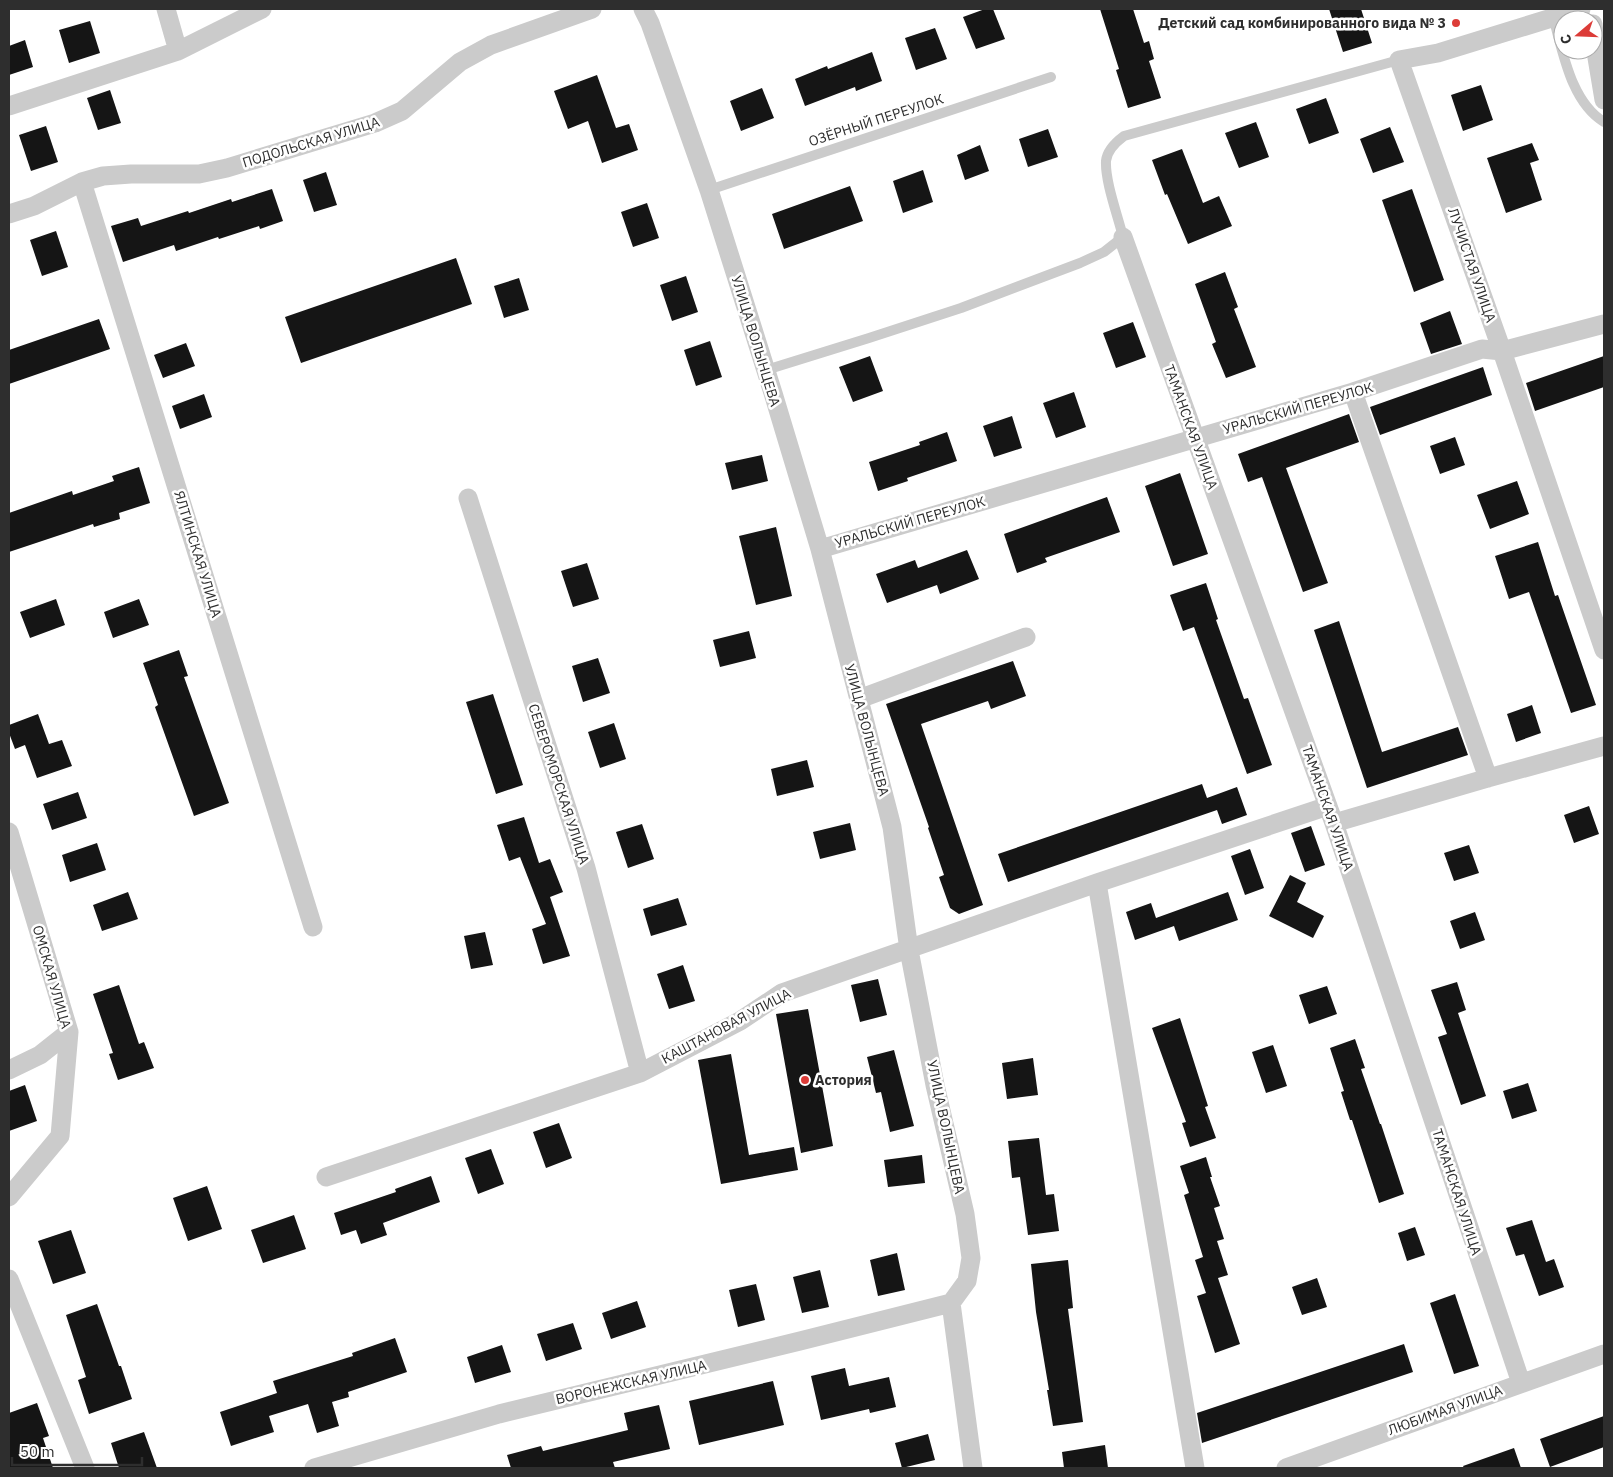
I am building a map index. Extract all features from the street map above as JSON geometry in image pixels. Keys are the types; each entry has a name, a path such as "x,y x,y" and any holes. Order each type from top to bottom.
{"street":[{"path":"166,9 178,51"},
{"path":"9,106 178,51 262,9"},
{"name":"ПОДОЛЬСКАЯ УЛИЦА","path":"9,214 34,206 82,182 103,176 199,174 227,168 375,123 402,111 460,62 491,45 592,9"},
{"name":"УЛИЦА ВОЛЫНЦЕВА","path":"643,9 650,23 709,190 766,370 820,548 892,827 909,950 965,1214 971,1258 967,1281 951,1303"},
{"path":"1399,60 1438,53 1553,17"},
{"name":"ЛУЧИСТАЯ УЛИЦА","path":"1399,60 1502,351 1604,650"},
{"path":"1597,60 1604,100"},
{"name":"ЯЛТИНСКАЯ УЛИЦА","path":"82,182 313,927"},
{"name":"ТАМАНСКАЯ УЛИЦА","path":"1123,237 1331,815 1521,1383"},
{"name":"УРАЛЬСКИЙ ПЕРЕУЛОК","path":"820,548 1353,392 1482,349 1502,351 1604,324"},
{"path":"1353,392 1488,778"},
{"name":"СЕВЕРОМОРСКАЯ УЛИЦА","path":"468,498 586,868 640,1073"},
{"path":"859,699 1026,637"},
{"name":"КАШТАНОВАЯ УЛИЦА","path":"326,1177 640,1073 740,1021 782,993 1097,883 1331,815 1488,778 1604,746"},
{"name":"ОМСКАЯ УЛИЦА","path":"9,832 68,1032 60,1136 9,1197"},
{"path":"1097,883 1195,1468"},
{"path":"9,1070 40,1055 68,1032"},
{"path":"9,1279 85,1468"},
{"path":"951,1303 973,1468"},
{"name":"ВОРОНЕЖСКАЯ УЛИЦА","path":"314,1468 499,1414 951,1303"},
{"name":"ЛЮБИМАЯ УЛИЦА","path":"1286,1468 1604,1354"}],"lane":[{"path":"766,370 980,301 1080,264 1104,252 1123,237 1108,177 1106,160 1113,145 1124,136 1399,60"},
{"path":"1566,60 1578,92 1593,116 1604,122"},
{"name":"ОЗЁРНЫЙ ПЕРЕУЛОК","path":"709,190 1051,77"}],"building":[{"path":"985,9 993,9 1005,39 976,49 963,17"},
{"path":"1100,9 1133,9 1144,43 1149,41 1154,59 1149,61 1161,98 1128,108 1116,70 1119,69"},
{"path":"1329,9 1361,9 1372,43 1343,52"},
{"path":"90,21 100,53 69,63 59,30"},
{"path":"935,28 947,59 916,70 905,38"},
{"path":"25,40 33,67 9,75 9,46"},
{"path":"872,52 882,81 856,91 855,87 805,106 795,79 827,66 828,69"},
{"path":"597,75 616,128 629,124 638,150 602,163 588,121 568,129 554,91"},
{"path":"1481,85 1493,120 1463,131 1451,95"},
{"path":"762,88 774,118 741,131 730,101"},
{"path":"110,90 121,123 98,130 87,98"},
{"path":"1326,98 1339,133 1309,144 1296,109"},
{"path":"1256,122 1269,157 1239,168 1225,133"},
{"path":"46,126 58,162 31,171 19,135"},
{"path":"1390,127 1404,162 1373,173 1360,139"},
{"path":"1048,129 1058,157 1028,167 1019,139"},
{"path":"1532,143 1539,160 1530,163 1542,200 1506,213 1487,158"},
{"path":"980,145 989,171 965,180 957,155"},
{"path":"1182,149 1203,203 1219,196 1232,226 1188,244 1167,194 1165,195 1152,160"},
{"path":"923,170 933,202 903,213 893,181"},
{"path":"326,172 337,205 314,212 303,180"},
{"path":"850,186 863,221 784,249 772,214"},
{"path":"272,189 283,221 260,229 259,226 219,239 218,237 176,251 174,245 123,262 111,226 138,218 141,226 188,211 189,213 231,199 232,202"},
{"path":"1412,189 1444,280 1414,292 1382,200"},
{"path":"647,203 659,238 633,247 621,212"},
{"path":"56,231 68,267 42,276 30,240"},
{"path":"456,258 472,304 301,363 285,317"},
{"path":"1225,272 1238,307 1234,309 1256,367 1226,378 1212,344 1216,342 1195,284"},
{"path":"686,276 698,312 672,321 660,285"},
{"path":"519,278 529,310 504,318 494,286"},
{"path":"1450,311 1462,344 1431,354 1420,323"},
{"path":"99,319 110,349 9,384 9,350"},
{"path":"1133,322 1146,357 1116,368 1103,333"},
{"path":"710,341 722,377 696,386 684,350"},
{"path":"186,343 195,366 163,378 154,355"},
{"path":"870,356 883,391 853,402 839,367"},
{"path":"1604,356 1604,387 1535,411 1526,383"},
{"path":"1483,367 1492,395 1380,435 1370,407"},
{"path":"1074,392 1086,427 1056,438 1043,403"},
{"path":"204,394 212,417 180,429 172,406"},
{"path":"1349,414 1359,442 1286,468 1328,583 1303,592 1262,477 1248,482 1238,454"},
{"path":"1012,416 1022,448 994,457 983,426"},
{"path":"947,432 957,461 907,478 908,481 878,491 869,462 920,445 919,442"},
{"path":"1455,437 1465,465 1440,474 1430,446"},
{"path":"762,455 768,481 732,490 725,463"},
{"path":"139,467 150,503 119,513 120,519 94,527 93,524 9,552 9,513 72,491 73,495 114,481 112,476"},
{"path":"1180,473 1208,554 1173,566 1145,486"},
{"path":"1517,481 1529,514 1490,529 1477,495"},
{"path":"1107,497 1120,532 1045,558 1047,562 1017,573 1004,534"},
{"path":"776,527 792,596 756,605 739,536"},
{"path":"1538,542 1555,596 1558,595 1596,705 1571,713 1529,592 1509,599 1495,556"},
{"path":"967,550 979,579 940,594 937,585 887,603 876,574 915,560 918,568"},
{"path":"587,563 599,599 573,607 561,571"},
{"path":"1206,583 1218,619 1216,620 1244,699 1248,698 1272,765 1247,774 1194,627 1183,631 1170,595"},
{"path":"56,599 65,625 30,638 20,612"},
{"path":"139,599 149,625 113,638 104,612"},
{"path":"1339,621 1382,752 1458,727 1468,755 1367,788 1314,630"},
{"path":"749,631 756,658 720,667 713,640"},
{"path":"179,650 188,676 184,677 229,803 194,816 155,707 158,705 143,663"},
{"path":"598,658 610,693 583,702 572,666"},
{"path":"1013,661 1026,696 991,709 988,701 921,724 983,905 959,914 950,908 939,877 944,875 886,704"},
{"path":"493,694 523,785 496,794 466,702"},
{"path":"1532,705 1541,733 1516,742 1507,714"},
{"path":"38,714 49,744 62,740 72,766 37,778 25,745 15,749 9,733 9,725"},
{"path":"614,723 626,759 600,768 588,732"},
{"path":"807,760 814,787 777,796 771,769"},
{"path":"1202,784 1207,798 1237,787 1247,815 1222,824 1217,810 1008,882 998,854"},
{"path":"78,792 87,818 52,830 43,804"},
{"path":"1589,806 1599,834 1574,843 1564,815"},
{"path":"524,817 539,863 550,859 563,892 550,897 570,956 543,964 532,929 546,924 520,857 509,861 497,825"},
{"path":"850,823 856,850 820,859 813,832"},
{"path":"642,824 654,859 628,868 616,832"},
{"path":"1311,826 1325,865 1305,872 1291,833"},
{"path":"97,843 106,870 70,882 62,855"},
{"path":"1469,845 1479,873 1454,881 1444,853"},
{"path":"1250,849 1264,888 1245,895 1231,856"},
{"path":"1290,875 1306,883 1297,902 1324,916 1313,938 1269,916"},
{"path":"128,892 138,919 102,931 93,905"},
{"path":"1228,892 1238,920 1179,941 1174,926 1135,940 1126,912 1151,903 1156,918"},
{"path":"678,898 687,925 651,936 643,909"},
{"path":"1475,912 1485,940 1460,949 1450,921"},
{"path":"485,932 493,965 471,969 464,936"},
{"path":"683,965 695,1001 669,1009 657,974"},
{"path":"878,979 887,1015 860,1022 851,985"},
{"path":"1457,982 1466,1010 1458,1013 1486,1096 1461,1105 1438,1037 1447,1034 1431,990"},
{"path":"119,985 139,1044 144,1042 154,1068 118,1080 109,1054 113,1053 93,994"},
{"path":"1327,986 1337,1014 1309,1024 1299,995"},
{"name":"Астория","path":"808,1009 833,1146 801,1153 776,1014"},
{"path":"1180,1018 1208,1106 1205,1107 1216,1138 1190,1147 1182,1123 1186,1122 1152,1028"},
{"path":"1355,1039 1365,1068 1361,1069 1404,1194 1379,1203 1341,1092 1344,1091 1330,1048"},
{"path":"1273,1045 1287,1086 1266,1093 1252,1052"},
{"path":"894,1050 914,1126 890,1132 881,1092 876,1093 867,1057"},
{"path":"731,1054 749,1155 794,1147 798,1170 721,1184 698,1060"},
{"path":"1033,1058 1038,1095 1007,1099 1002,1063"},
{"path":"1528,1083 1537,1111 1512,1119 1503,1091"},
{"path":"25,1085 37,1121 9,1131 9,1091"},
{"path":"559,1123 572,1158 546,1168 533,1132"},
{"path":"1039,1138 1046,1195 1054,1194 1059,1231 1028,1235 1020,1177 1012,1178 1008,1141"},
{"path":"491,1149 504,1184 478,1194 465,1158"},
{"path":"922,1155 925,1183 888,1187 884,1160"},
{"path":"1206,1157 1212,1177 1210,1177 1220,1206 1214,1208 1224,1239 1217,1241 1228,1275 1218,1278 1240,1344 1215,1353 1197,1296 1206,1293 1195,1260 1203,1257 1184,1195 1189,1193 1180,1166"},
{"path":"431,1176 440,1202 383,1223 387,1235 361,1244 356,1230 341,1235 334,1213 396,1192 395,1189"},
{"path":"207,1186 222,1229 188,1241 173,1198"},
{"path":"294,1215 306,1249 263,1263 251,1230"},
{"path":"1532,1220 1546,1262 1554,1259 1564,1287 1539,1296 1524,1254 1516,1256 1506,1228"},
{"path":"1415,1227 1425,1255 1407,1261 1398,1233"},
{"path":"71,1230 86,1273 53,1284 38,1241"},
{"path":"897,1253 905,1290 878,1296 870,1260"},
{"path":"1068,1260 1073,1308 1068,1309 1083,1422 1053,1426 1036,1312 1031,1264"},
{"path":"820,1270 829,1307 802,1313 793,1277"},
{"path":"1317,1278 1327,1307 1302,1315 1292,1287"},
{"path":"756,1284 765,1320 738,1327 729,1290"},
{"path":"1455,1294 1479,1366 1454,1374 1430,1303"},
{"path":"637,1301 646,1327 611,1339 602,1313"},
{"path":"97,1304 132,1399 89,1414 78,1380 86,1377 66,1315"},
{"path":"573,1323 582,1349 546,1361 537,1334"},
{"path":"395,1338 407,1372 348,1392 349,1397 332,1402 339,1426 317,1433 308,1404 269,1416 274,1432 231,1446 220,1412 277,1393 273,1381 353,1356 352,1353"},
{"path":"1404,1344 1413,1372 1202,1443 1197,1413"},
{"path":"502,1345 511,1372 475,1383 467,1357"},
{"path":"845,1368 849,1386 889,1377 896,1407 870,1413 869,1409 821,1420 811,1376"},
{"path":"773,1381 784,1425 699,1445 689,1401"},
{"path":"37,1403 49,1436 43,1438 53,1468 9,1468 9,1413"},
{"path":"659,1405 670,1449 613,1462 615,1468 511,1468 507,1455 541,1446 543,1451 628,1430 624,1413"},
{"path":"1604,1416 1604,1447 1550,1467 1540,1439"},
{"path":"144,1432 157,1468 119,1468 111,1443"},
{"path":"928,1434 935,1460 902,1468 895,1443"},
{"path":"1105,1445 1108,1468 1064,1468 1062,1452"},
{"path":"1514,1448 1521,1468 1464,1468 1463,1466"}],"place":[{"name":"Детский сад комбинированного вида № 3","path":"1456,23"},
{"name":"Астория","path":"805,1080"}]}
